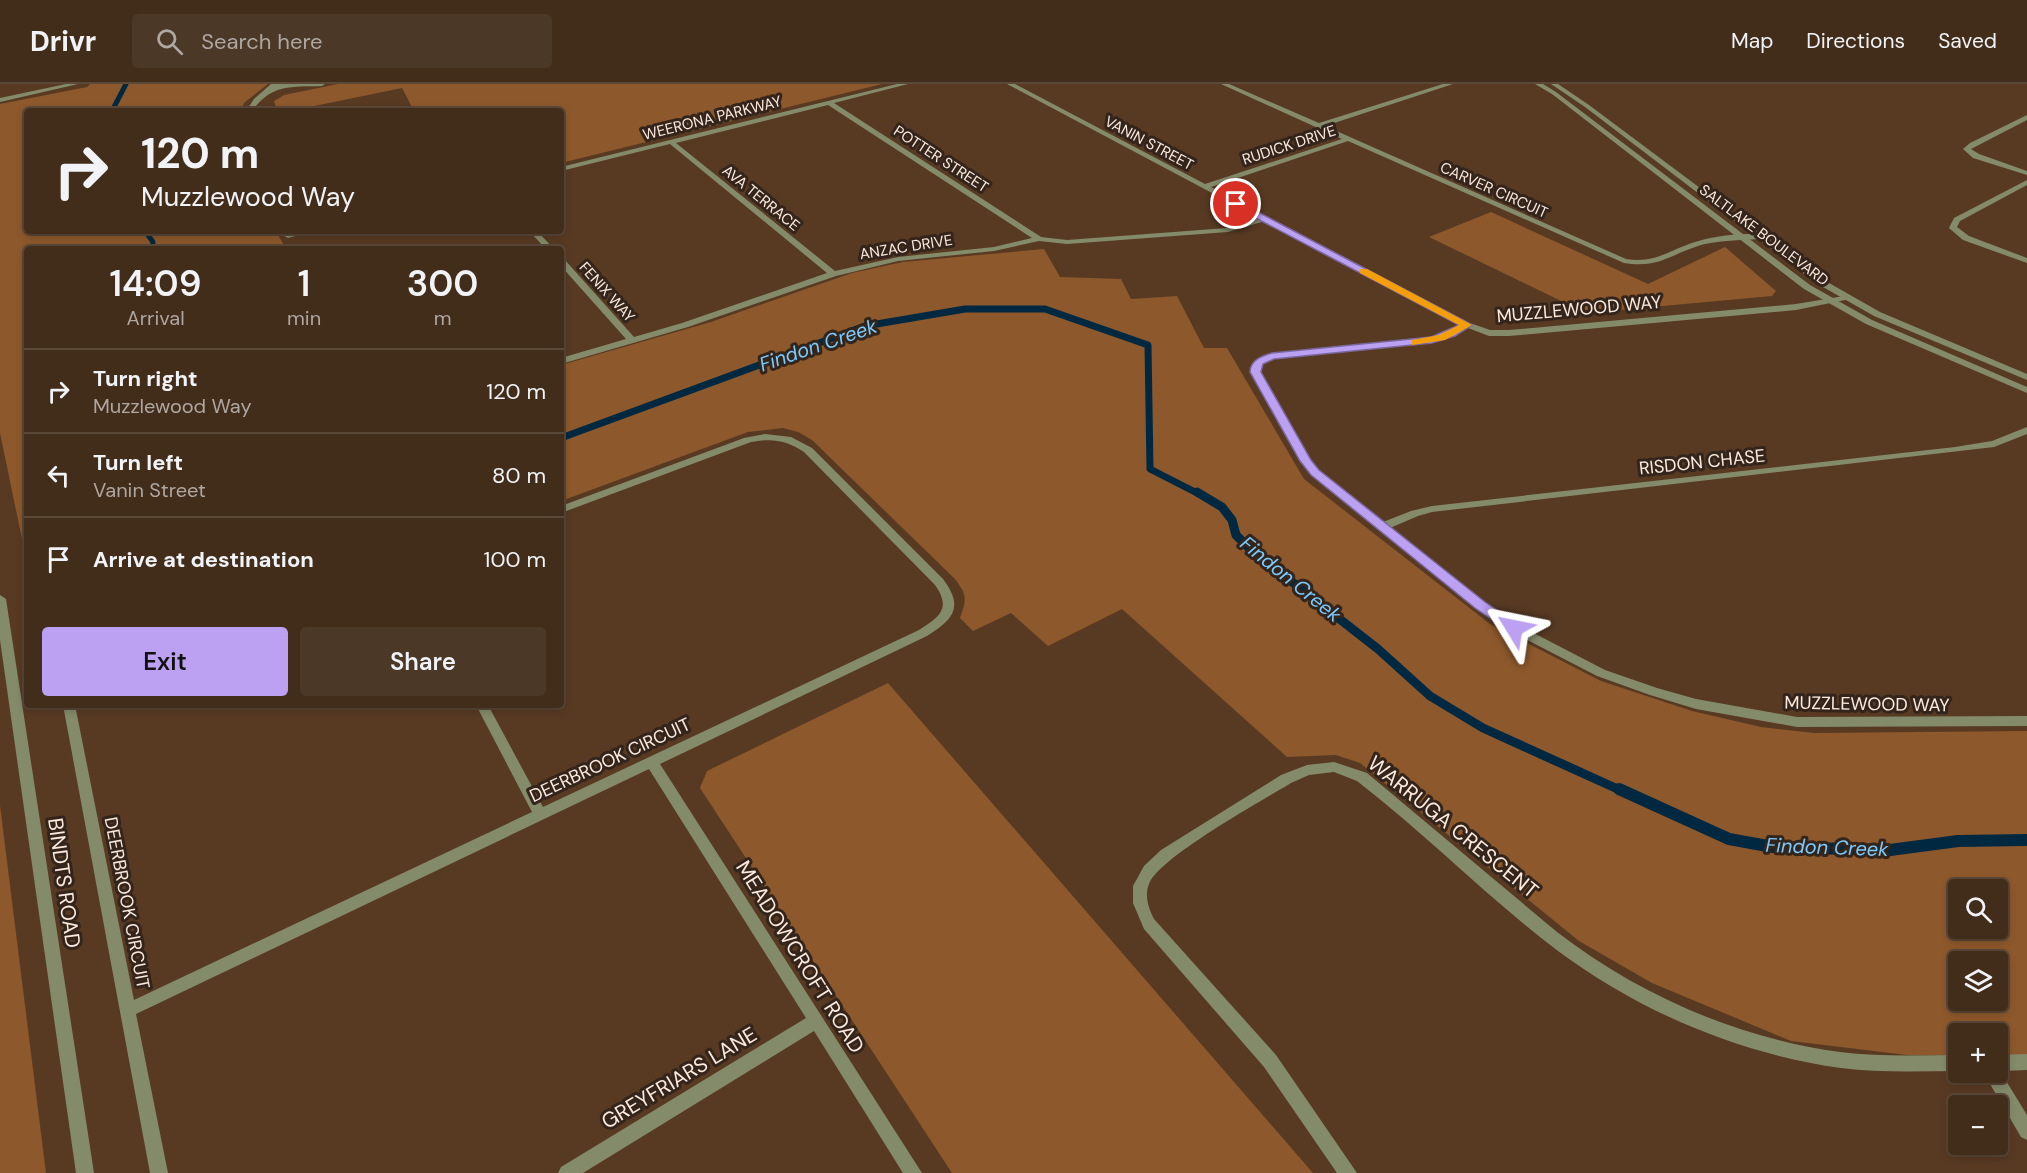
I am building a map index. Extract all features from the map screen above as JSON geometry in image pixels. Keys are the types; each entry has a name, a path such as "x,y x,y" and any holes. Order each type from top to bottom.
{"street":[{"path":"0,100 75,84"},
{"path":"251,108 256,100 275,85 322,84"},
{"name":"WEERONA PARKWAY","path":"564,168 905,84"},
{"name":"VANIN STREET","path":"1010,84 1467,325"},
{"name":"CARVER CIRCUIT","path":"1224,84 1624,261 1639,264 1655,263 1706,242 1762,237"},
{"path":"1318,126 1450,84"},
{"name":"SALTLAKE BOULEVARD","path":"1538,84 1554,93 1787,273 1830,301 1878,326 2027,390"},
{"name":"SALTLAKE BOULEVARD","path":"1554,84 1587,106 1819,281 1896,322 2027,377"},
{"name":"POTTER STREET","path":"829,103 1039,238"},
{"path":"2027,117 1972,144 1967,149 1976,156 2027,173"},
{"name":"RUDICK DRIVE","path":"1204,187 1348,140"},
{"name":"AVA TERRACE","path":"671,142 833,274"},
{"path":"2027,182 1957,220 1953,228 1966,238 2027,261"},
{"name":"ANZAC DRIVE","path":"564,360 722,314 833,274 898,259 994,249 1039,238 1067,243 1217,231 1264,219"},
{"path":"536,234 547,246"},
{"name":"FENIX WAY","path":"564,264 633,341"},
{"name":"MUZZLEWOOD WAY","path":"1847,297 1796,307 1509,333 1489,333 1467,325 1451,334 1432,340 1272,356 1259,362 1256,367 1257,377 1306,461 1322,479 1480,605 1514,628 1601,673 1654,692 1707,706 1797,722 2027,721"},
{"name":"RISDON CHASE","path":"1382,527 1405,516 1432,509 1955,450 1994,444 2027,430"},
{"name":"DEERBROOK CIRCUIT","path":"70,708 128,1010 923,633 939,623 947,614 950,597 939,582 808,450 800,443 783,437 764,436 748,440 564,509"},
{"name":"BINDTS ROAD","path":"0,599 85,1173"},
{"path":"484,708 540,815"},
{"name":"MEADOWCROFT ROAD","path":"652,762 913,1173"},
{"name":"WARRUGA CRESCENT","path":"1348,1173 1270,1061 1149,924 1138,898 1141,882 1150,868 1166,854 1286,779 1320,767 1347,770 1375,787 1551,937 1635,992 1708,1026 1780,1048 1841,1060 1948,1063"},
{"path":"128,1010 159,1173"},
{"name":"GREYFRIARS LANE","path":"567,1173 815,1021"},
{"path":"2008,1063 2027,1062"},
{"path":"1998,1083 2027,1131"}],"shaded area":[{"path":"90,84 268,84 245,102 241,108 24,108 24,234 278,234 284,246 24,246 24,549 0,433 0,104 87,87"},
{"path":"338,84 882,84 564,162 564,108 412,108 402,88 305,108 276,108 274,101 284,95"},
{"path":"1491,212 1648,284 1725,247 1776,291 1772,296 1586,313 1429,237"},
{"path":"1044,249 1060,277 1121,279 1131,299 1177,296 1204,348 1227,348 1304,479 1490,624 1601,681 1692,711 1761,727 1814,733 2027,731 2027,1055 2008,1055 2008,1023 1948,1023 1948,1055 1907,1055 1791,1041 1652,983 1579,941 1360,763 1336,755 1287,757 1122,609 1048,646 1011,613 973,631 960,618 965,597 955,579 812,440 798,432 783,428 748,432 564,500 564,364 711,322 852,273 903,262"},
{"path":"888,683 1313,1173 952,1173 700,788 707,771"},
{"path":"0,805 46,1173 0,1173"}],"waterway":[{"name":"Findon Creek","path":"114,108 126,84"},
{"name":"Findon Creek","path":"147,234 153,242 152,246"},
{"name":"Findon Creek","path":"564,437 865,326 965,309 1045,309 1148,345 1150,469 1199,494"},
{"name":"Findon Creek","path":"1197,492 1222,507 1232,520 1236,535 1250,549 1378,649 1430,696 1483,728 1622,791"},
{"name":"Findon Creek","path":"1619,789 1729,839 1773,847 1890,850 1958,841 2027,840"}],"slow traffic":[{"path":"1363,271 1467,325 1442,338 1416,342"}],"route":[{"path":"1236,204 1467,325 1442,338 1432,340 1272,356 1259,362 1256,372 1306,461 1322,479 1480,605 1514,628"}]}
